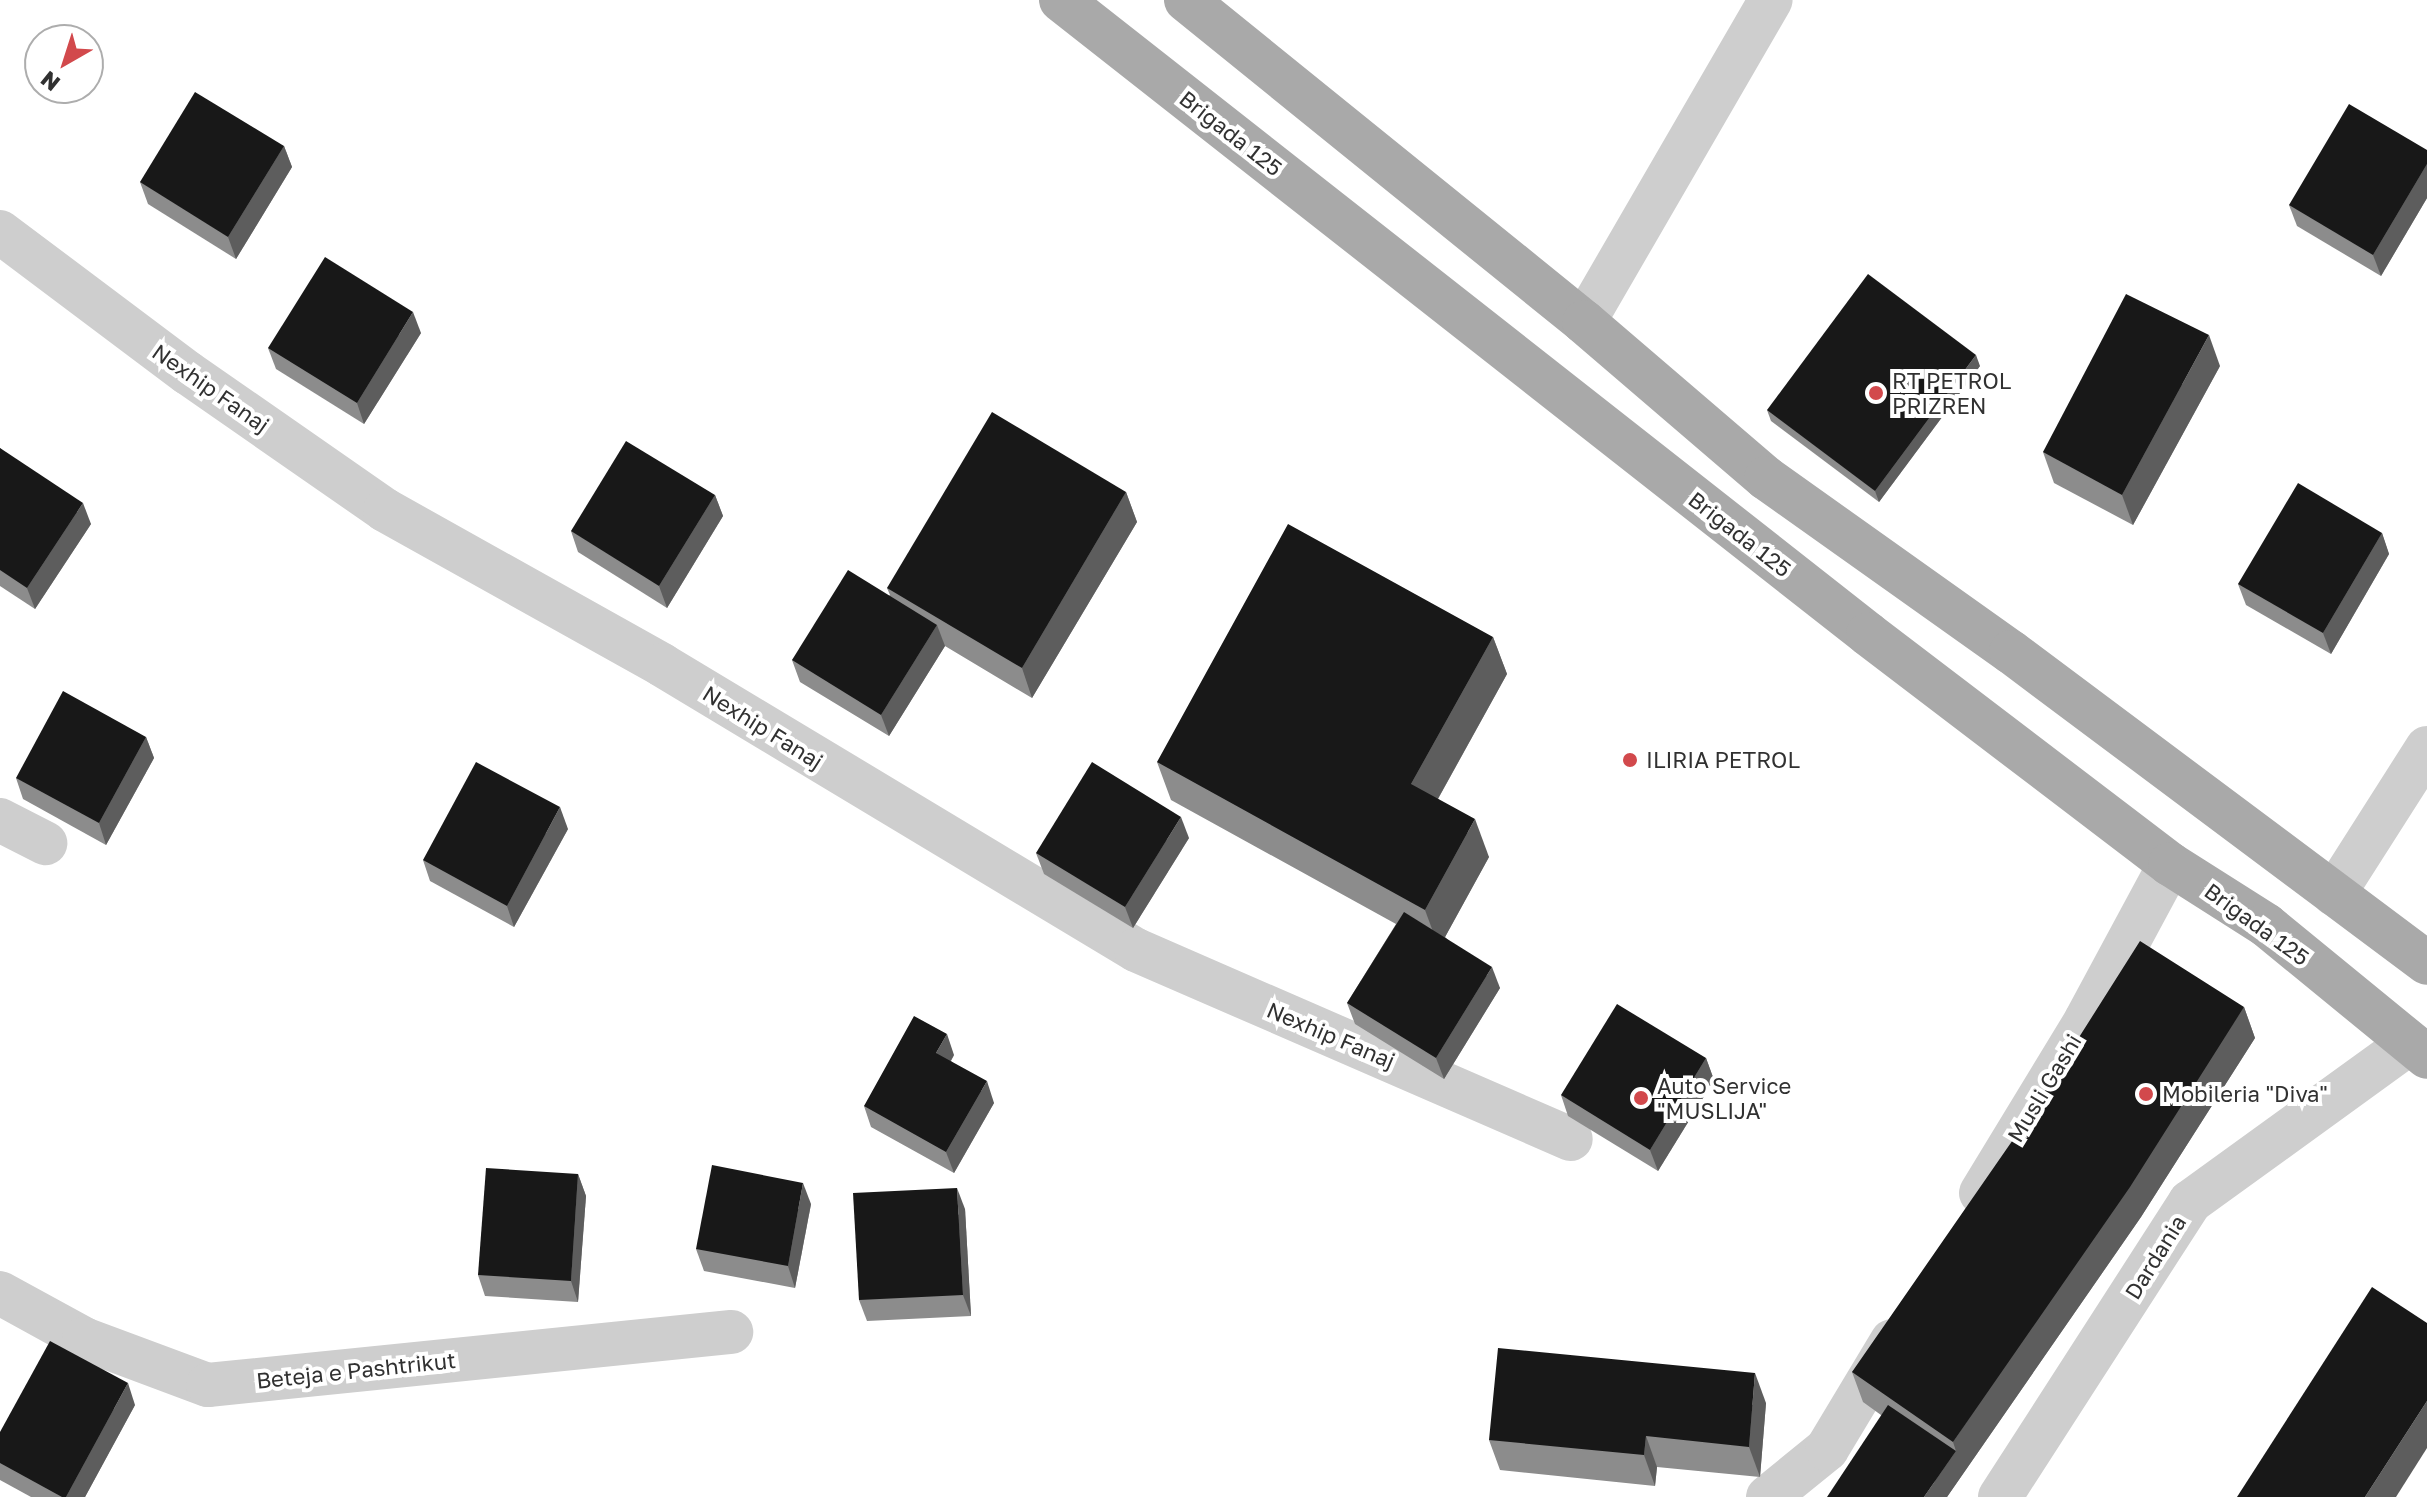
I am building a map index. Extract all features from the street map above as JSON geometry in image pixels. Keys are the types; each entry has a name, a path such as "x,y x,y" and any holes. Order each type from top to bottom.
{"main road":[{"name":"Brigada 125","path":"1061,0 2170,864 2266,925 2417,1051"},
{"path":"1186,0 1584,322 1766,478 2011,652 2427,963"}],"street":[{"path":"1584,322 1771,0"},
{"name":"Nexhip Fanaj","path":"0,232 188,373 385,510 662,665 1136,950 1571,1139"},
{"path":"2334,894 2427,748"},
{"path":"0,820 45,843"},
{"name":"Musli Gashi","path":"1956,1234 2086,1020 2170,864"},
{"name":"Dardania","path":"2000,1497 2190,1202 2417,1051"},
{"name":"Beteja e Pashtrikut","path":"0,1293 84,1339 208,1385 731,1332"},
{"path":"1768,1497 1827,1449 1915,1302"}],"building":[{"path":"195,92 284,146 228,237 140,182"},
{"path":"2349,104 2427,150 2427,164 2373,255 2289,205"},
{"path":"325,257 413,312 357,403 268,348"},
{"name":"RT PETROL PRIZREN","path":"1868,274 1976,355 1875,491 1767,410"},
{"path":"2126,294 2209,335 2122,495 2043,452"},
{"path":"992,412 1126,492 1022,668 887,588"},
{"path":"626,441 715,495 659,586 571,531"},
{"path":"0,448 83,503 27,588 0,570"},
{"path":"2298,483 2382,533 2323,633 2238,584"},
{"path":"1288,524 1493,637 1411,784 1475,819 1425,910 1157,762"},
{"path":"848,570 937,625 881,715 792,660"},
{"path":"63,691 146,737 99,823 16,778"},
{"path":"476,762 560,807 507,906 423,860"},
{"path":"1092,762 1181,817 1125,907 1036,853"},
{"path":"1404,912 1492,967 1436,1058 1347,1003"},
{"path":"2140,941 2244,1007 2130,1187 1953,1442 1852,1372 2026,1121"},
{"name":"Auto Service \"MUSLIJA\"","path":"1617,1004 1706,1058 1650,1150 1561,1095"},
{"path":"914,1016 947,1034 936,1053 987,1081 946,1152 864,1106"},
{"path":"712,1165 803,1183 788,1266 696,1249"},
{"path":"486,1168 578,1174 571,1281 478,1275"},
{"path":"957,1188 963,1295 859,1300 853,1193"},
{"path":"2372,1287 2427,1323 2427,1401 2365,1497 2237,1497"},
{"path":"50,1341 128,1383 66,1497 0,1463 0,1432"},
{"path":"1498,1348 1755,1373 1749,1447 1646,1436 1644,1455 1489,1440"},
{"path":"1888,1405 1956,1451 1924,1497 1827,1497"}],"place":[{"name":"RT PETROL PRIZREN","path":"1876,393"},
{"name":"ILIRIA PETROL","path":"1630,760"},
{"name":"Mobileria \"Diva\"","path":"2146,1094"},
{"name":"Auto Service \"MUSLIJA\"","path":"1641,1098"}]}
